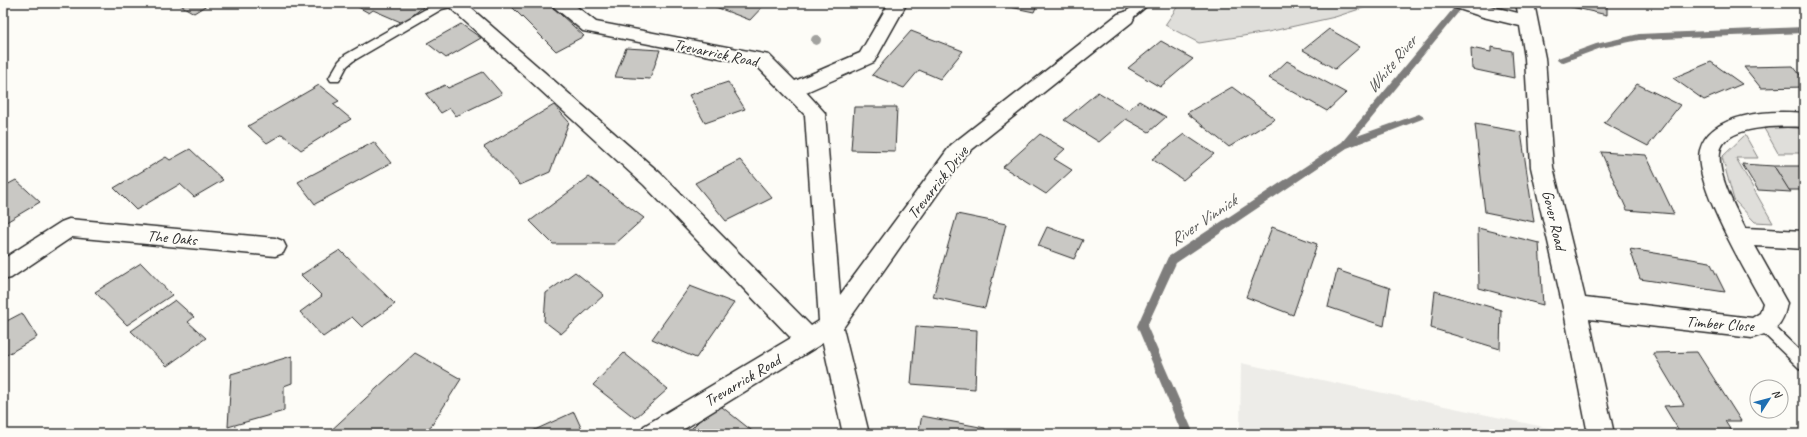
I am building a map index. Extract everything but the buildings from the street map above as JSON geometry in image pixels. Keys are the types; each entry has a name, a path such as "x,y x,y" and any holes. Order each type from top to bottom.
{"street":[{"path":"454,3 652,179 809,340"},
{"name":"Trevarrick Road","path":"560,3 590,27 762,60 815,113 831,326 856,434"},
{"path":"792,90 867,57 898,3"},
{"path":"1459,3 1489,13 1527,12"},
{"name":"Gover Road","path":"1527,12 1535,58 1542,167 1575,307 1601,434"},
{"name":"Trevarrick Drive","path":"831,326 958,150 1125,18"},
{"name":"Timber Close","path":"1575,307 1752,328 1764,325 1773,316 1775,303 1726,213 1709,164 1710,149 1720,134 1754,120 1804,120"},
{"name":"The Oaks","path":"3,271 70,228 275,247"},
{"path":"1738,236 1804,240"},
{"name":"Trevarrick Road","path":"653,434 831,326"}],"lane":[{"path":"335,78 343,64 349,58 439,6 454,3"},
{"path":"1125,18 1145,3"},
{"path":"1764,325 1804,364"}],"shaded area":[{"path":"1180,3 1378,3 1335,17 1268,32 1199,43 1165,25"},
{"path":"1762,125 1792,125 1804,131 1804,153 1778,153"},
{"path":"1745,135 1758,158 1736,158 1773,223 1755,222 1734,200 1722,157"},
{"path":"1241,363 1577,434 1240,434"}],"waterway":[{"name":"White River","path":"1345,144 1462,3"},
{"path":"1561,60 1599,46 1639,37 1804,30"},
{"name":"River Vinnick","path":"1345,144 1419,117"},
{"name":"River Vinnick","path":"1188,434 1142,326 1172,260 1345,144"}]}
